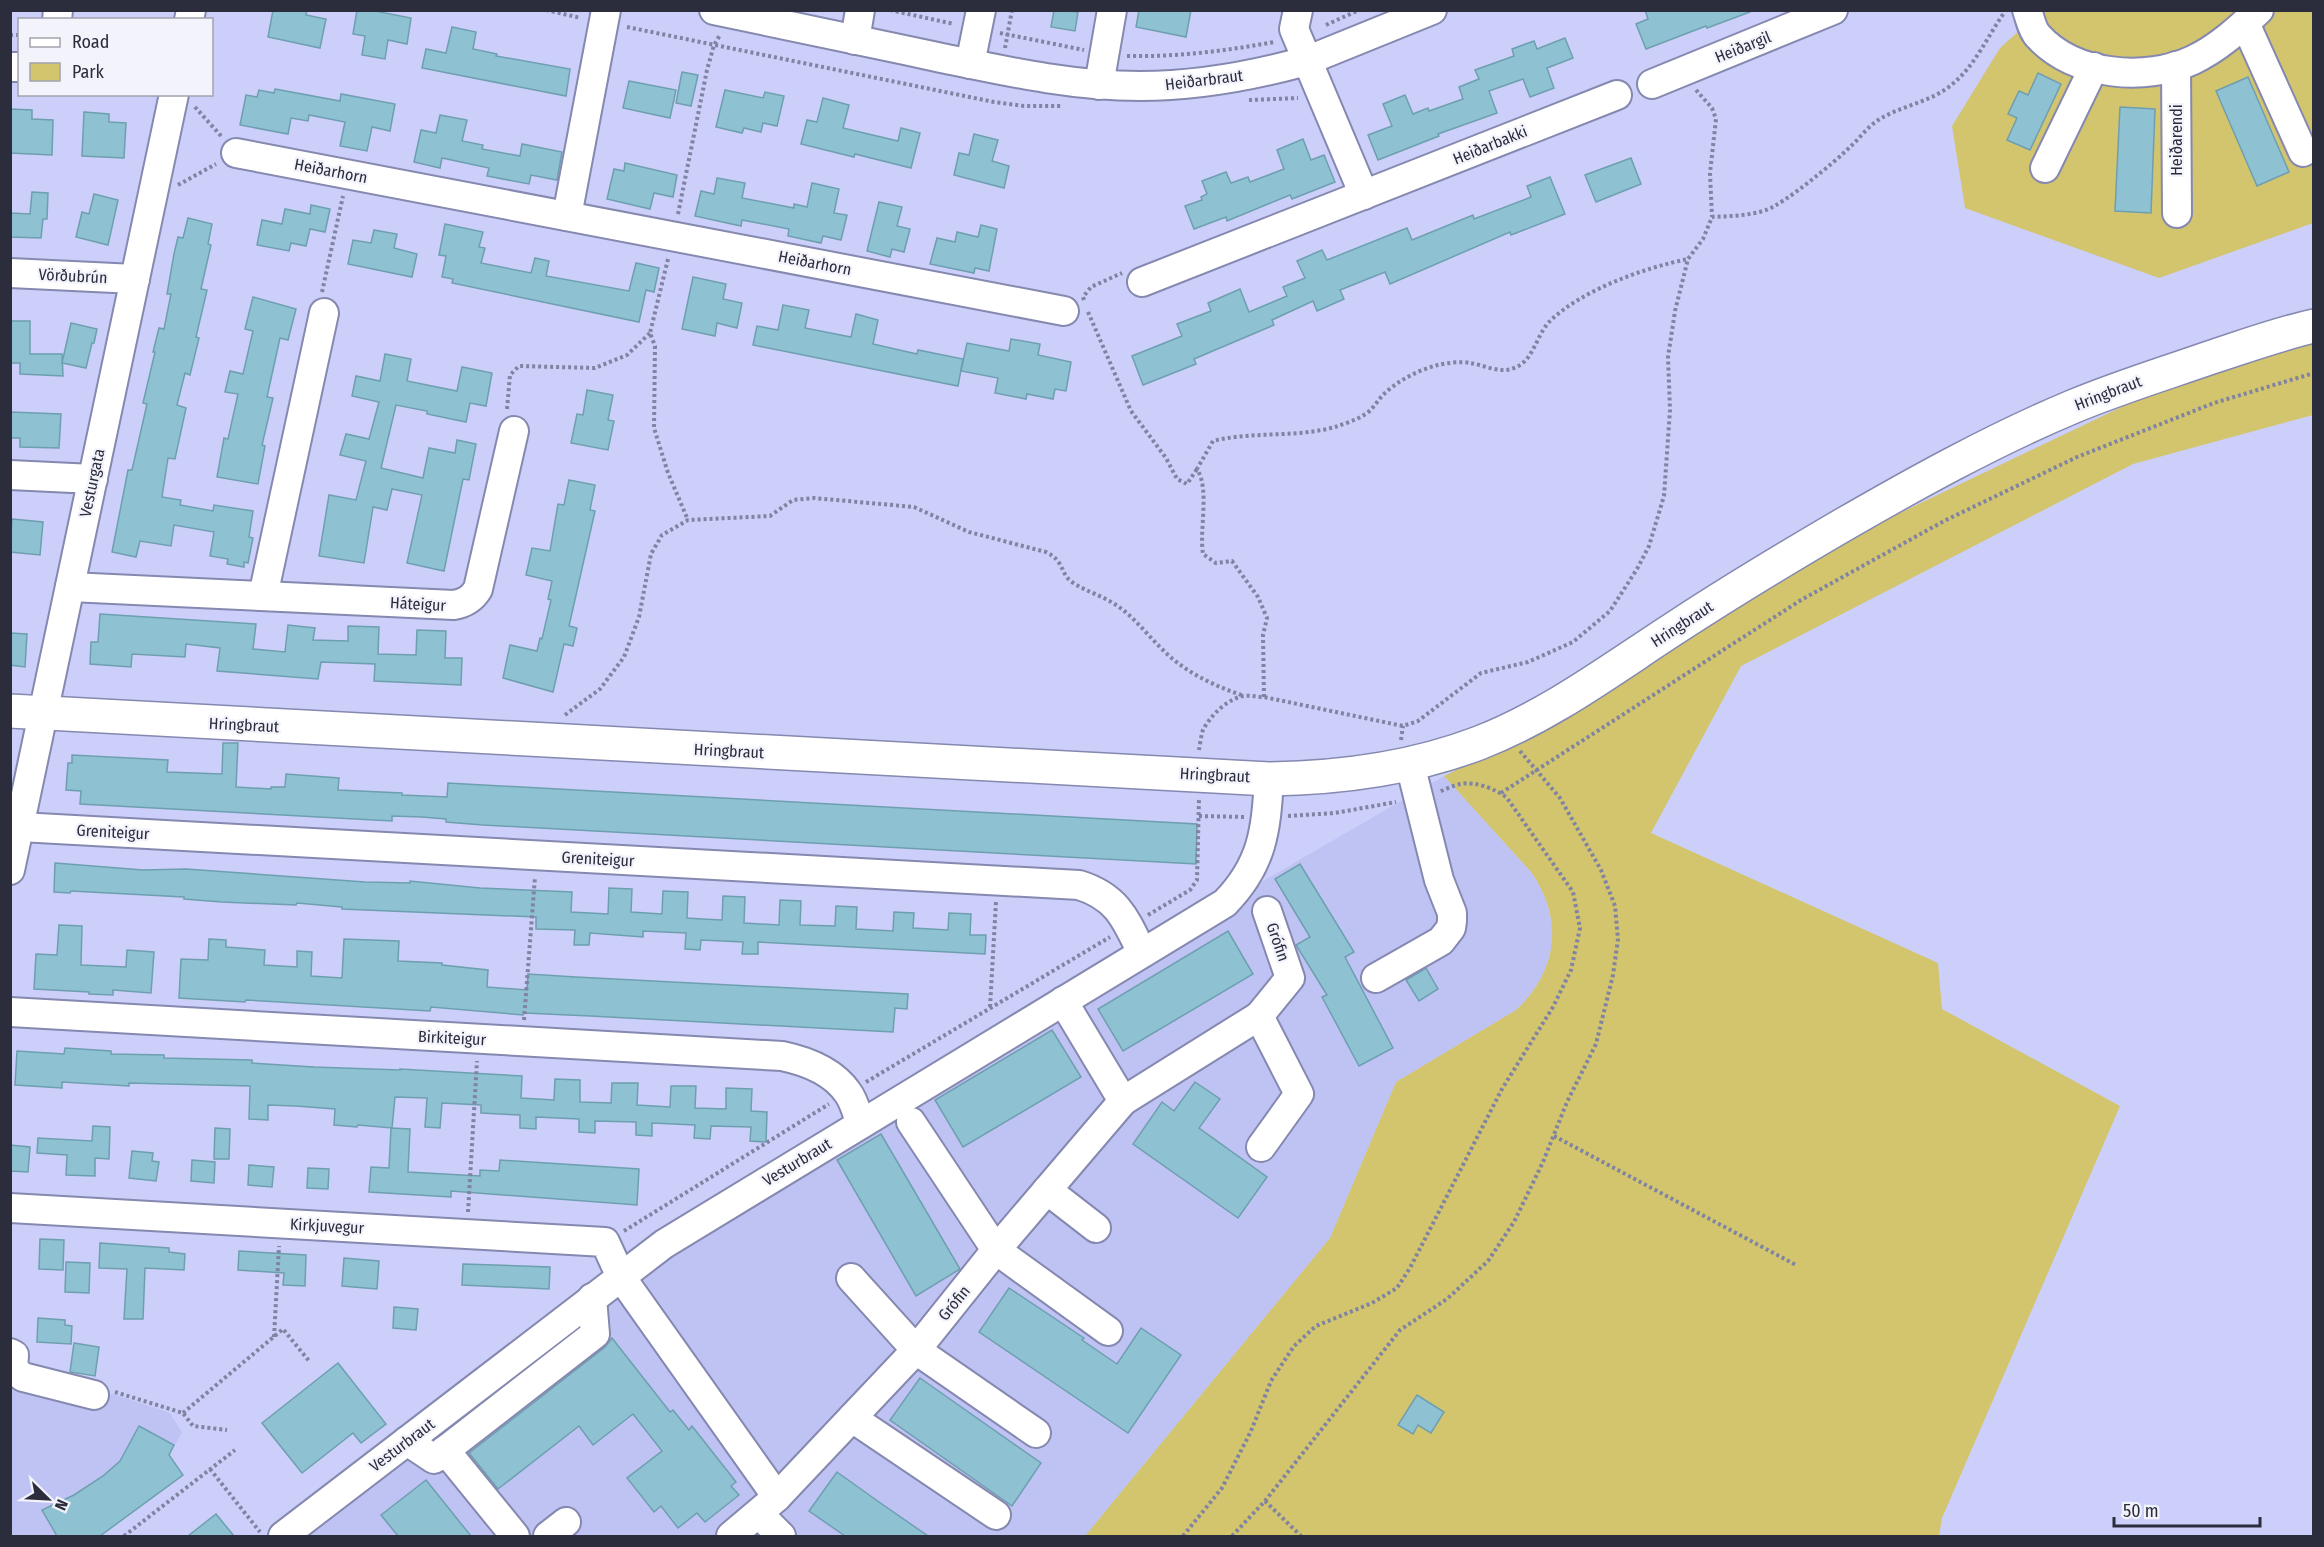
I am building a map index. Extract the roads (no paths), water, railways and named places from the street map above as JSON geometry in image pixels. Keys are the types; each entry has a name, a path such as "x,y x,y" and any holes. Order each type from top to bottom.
{"main road":[{"name":"Hringbraut","path":"10,711 1269,779 1333,777 1410,764 1452,752 1504,732 1572,696 1681,624 1838,528 1998,441 2072,407 2146,379 2313,326"}],"street":[{"path":"567,216 606,10"},
{"name":"Heiðarbraut","path":"714,10 1033,77 1100,85 1141,86 1212,81 1263,72 1306,61 1432,10"},
{"path":"855,40 860,10"},
{"path":"970,64 981,10"},
{"path":"1100,85 1112,10"},
{"path":"1298,10 1294,29 1364,195"},
{"name":"Heiðargil","path":"1652,84 1833,10"},
{"path":"2030,17 2068,57 2094,67 2126,73 2143,73 2176,66 2206,52 2252,17 2303,152"},
{"name":"Heiðarendi","path":"2176,66 2177,213"},
{"path":"2045,168 2094,67"},
{"name":"Heiðarbakki","path":"1142,282 1617,95"},
{"name":"Vesturgata","path":"10,870 152,199 185,96"},
{"name":"Heiðarhorn","path":"236,153 1064,311"},
{"name":"Vörðubrún","path":"10,273 135,279"},
{"path":"263,596 324,313"},
{"name":"Háteigur","path":"70,587 454,605 469,600 480,583 514,431"},
{"path":"10,475 93,480"},
{"path":"1376,978 1441,940 1450,928 1452,913 1440,880 1410,764"},
{"name":"Vesturbraut","path":"283,1536 664,1244 1225,903 1238,890 1257,858 1267,817 1269,779"},
{"name":"Greniteigur","path":"20,827 1079,885 1091,889 1112,902 1129,926 1142,953"},
{"name":"Grófin","path":"731,1536 768,1505 916,1350 996,1250 1123,1101 1259,1016 1290,978 1267,911"},
{"path":"1063,1001 1123,1101"},
{"name":"Birkiteigur","path":"10,1012 782,1056 821,1069 848,1093 861,1124"},
{"path":"1259,1016 1299,1094 1261,1147"},
{"path":"911,1122 996,1250 1108,1330"},
{"path":"1047,1190 1096,1228"},
{"name":"Kirkjuvegur","path":"10,1208 605,1242 621,1276"},
{"path":"621,1276 768,1505 781,1536"},
{"path":"851,1278 916,1350 1036,1433"},
{"path":"407,1441 434,1459 595,1334 592,1298"},
{"path":"10,1353 14,1355 13,1369 23,1377 94,1395"},
{"path":"852,1418 996,1515"},
{"path":"445,1450 515,1536"}]}
